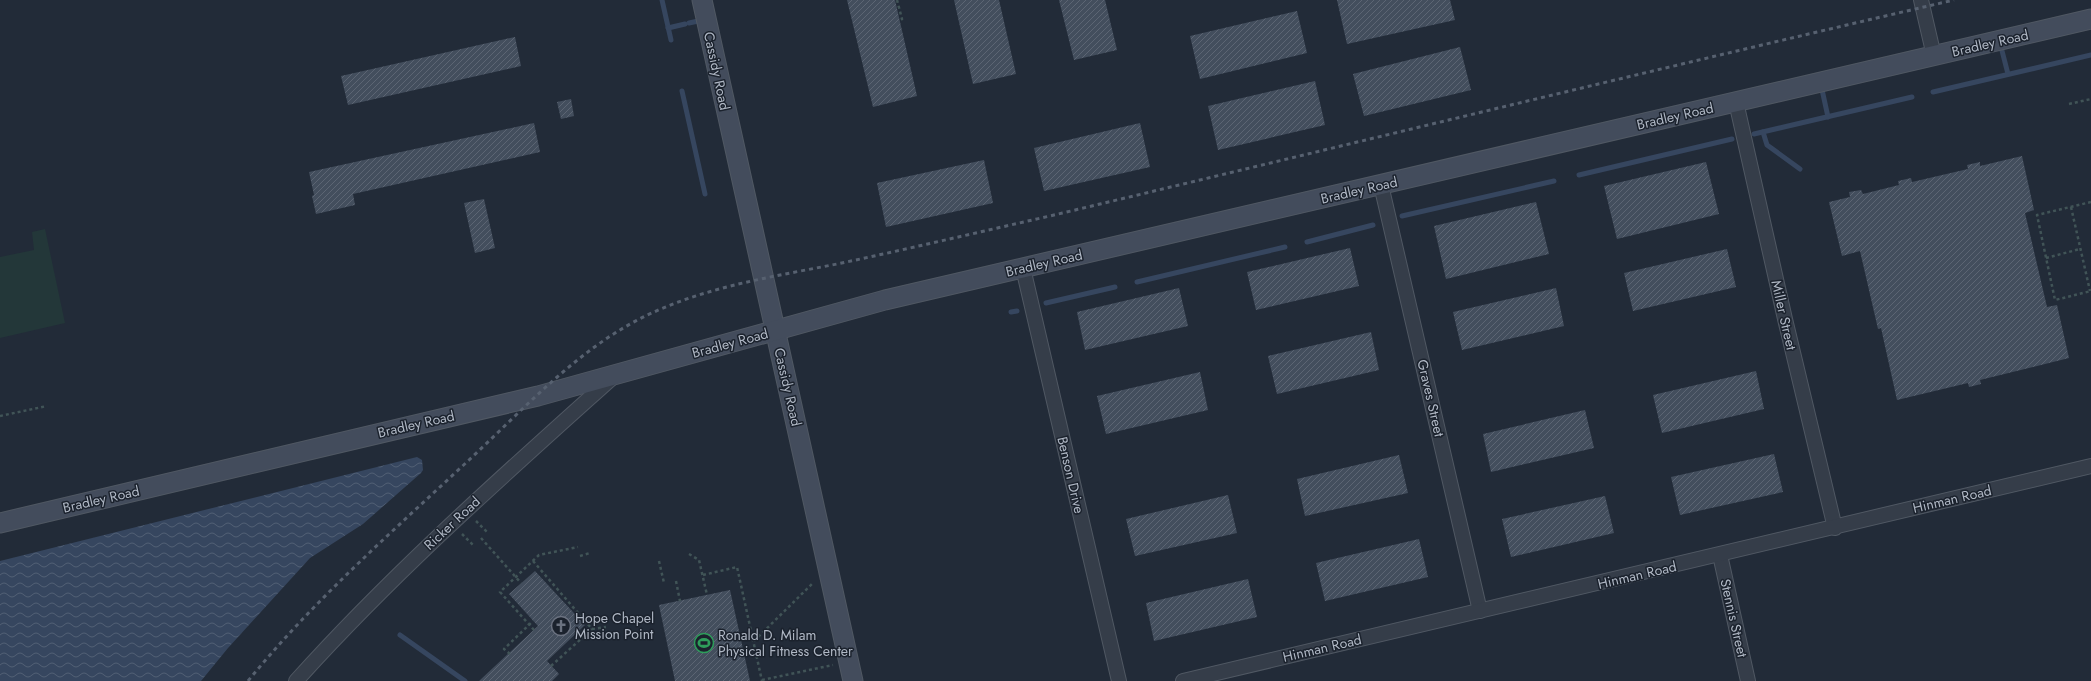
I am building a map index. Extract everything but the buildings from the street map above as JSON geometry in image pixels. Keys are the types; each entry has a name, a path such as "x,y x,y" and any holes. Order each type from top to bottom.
{"street":[{"name":"Cassidy Road","path":"702,0 853,681"},
{"path":"1921,0 1934,56"},
{"name":"Bradley Road","path":"0,523 538,396 885,300 2091,19"},
{"name":"Miller Street","path":"1736,102 1785,319 1835,528"},
{"name":"Graves Street","path":"1381,185 1480,611"},
{"name":"Benson Drive","path":"1023,268 1119,681"},
{"name":"Ricker Road","path":"296,681 345,627 391,580 466,509 616,374"},
{"name":"Hinman Road","path":"1183,681 1835,528 2091,466"},
{"name":"Stennis Street","path":"1720,555 1748,681"}],"path":[{"path":"897,0 902,19 899,20"},
{"path":"2070,104 2091,99"},
{"path":"2071,207 2091,291 2055,300 2037,215 2091,202"},
{"path":"2046,258 2080,249"},
{"path":"0,416 47,406"},
{"path":"481,538 521,583"},
{"path":"534,630 500,592 539,555 578,547"},
{"path":"580,556 590,553"},
{"path":"689,554 699,560 707,595"},
{"path":"533,561 592,629"},
{"path":"659,561 664,583"},
{"path":"703,575 737,567 762,680 849,662"},
{"path":"754,641 828,568"},
{"path":"676,581 680,601"},
{"path":"511,605 515,601"},
{"path":"510,654 504,649 533,621"},
{"path":"551,666 592,629 606,626"}],"green space":[{"path":"45,229 65,323 0,338 0,257 34,250 32,232"}],"water":[{"path":"417,457 422,460 423,470 421,473 363,524 310,558 228,648 201,681 0,681 0,561"}],"waterway":[{"path":"662,0 671,40"},
{"path":"689,23 703,20"},
{"path":"668,28 685,24"},
{"path":"2000,43 2008,74"},
{"path":"1933,92 2091,55"},
{"path":"1821,85 1828,117"},
{"path":"682,91 705,194"},
{"path":"1754,134 1912,97"},
{"path":"1763,132 1767,145 1800,169"},
{"path":"1579,175 1732,139"},
{"path":"1402,216 1554,181"},
{"path":"1307,242 1373,225"},
{"path":"1137,282 1285,247"},
{"path":"1046,303 1115,287"},
{"path":"1011,312 1017,311"},
{"path":"400,635 465,681"}],"railway":[{"path":"248,681 273,651 327,594 556,378 603,341 628,325 676,303 698,295 744,283 837,264 1050,216 1954,0"}],"place":[{"name":"Hope Chapel Mission Point","path":"561,626"},
{"name":"Ronald D. Milam Physical Fitness Center","path":"704,643"}]}
